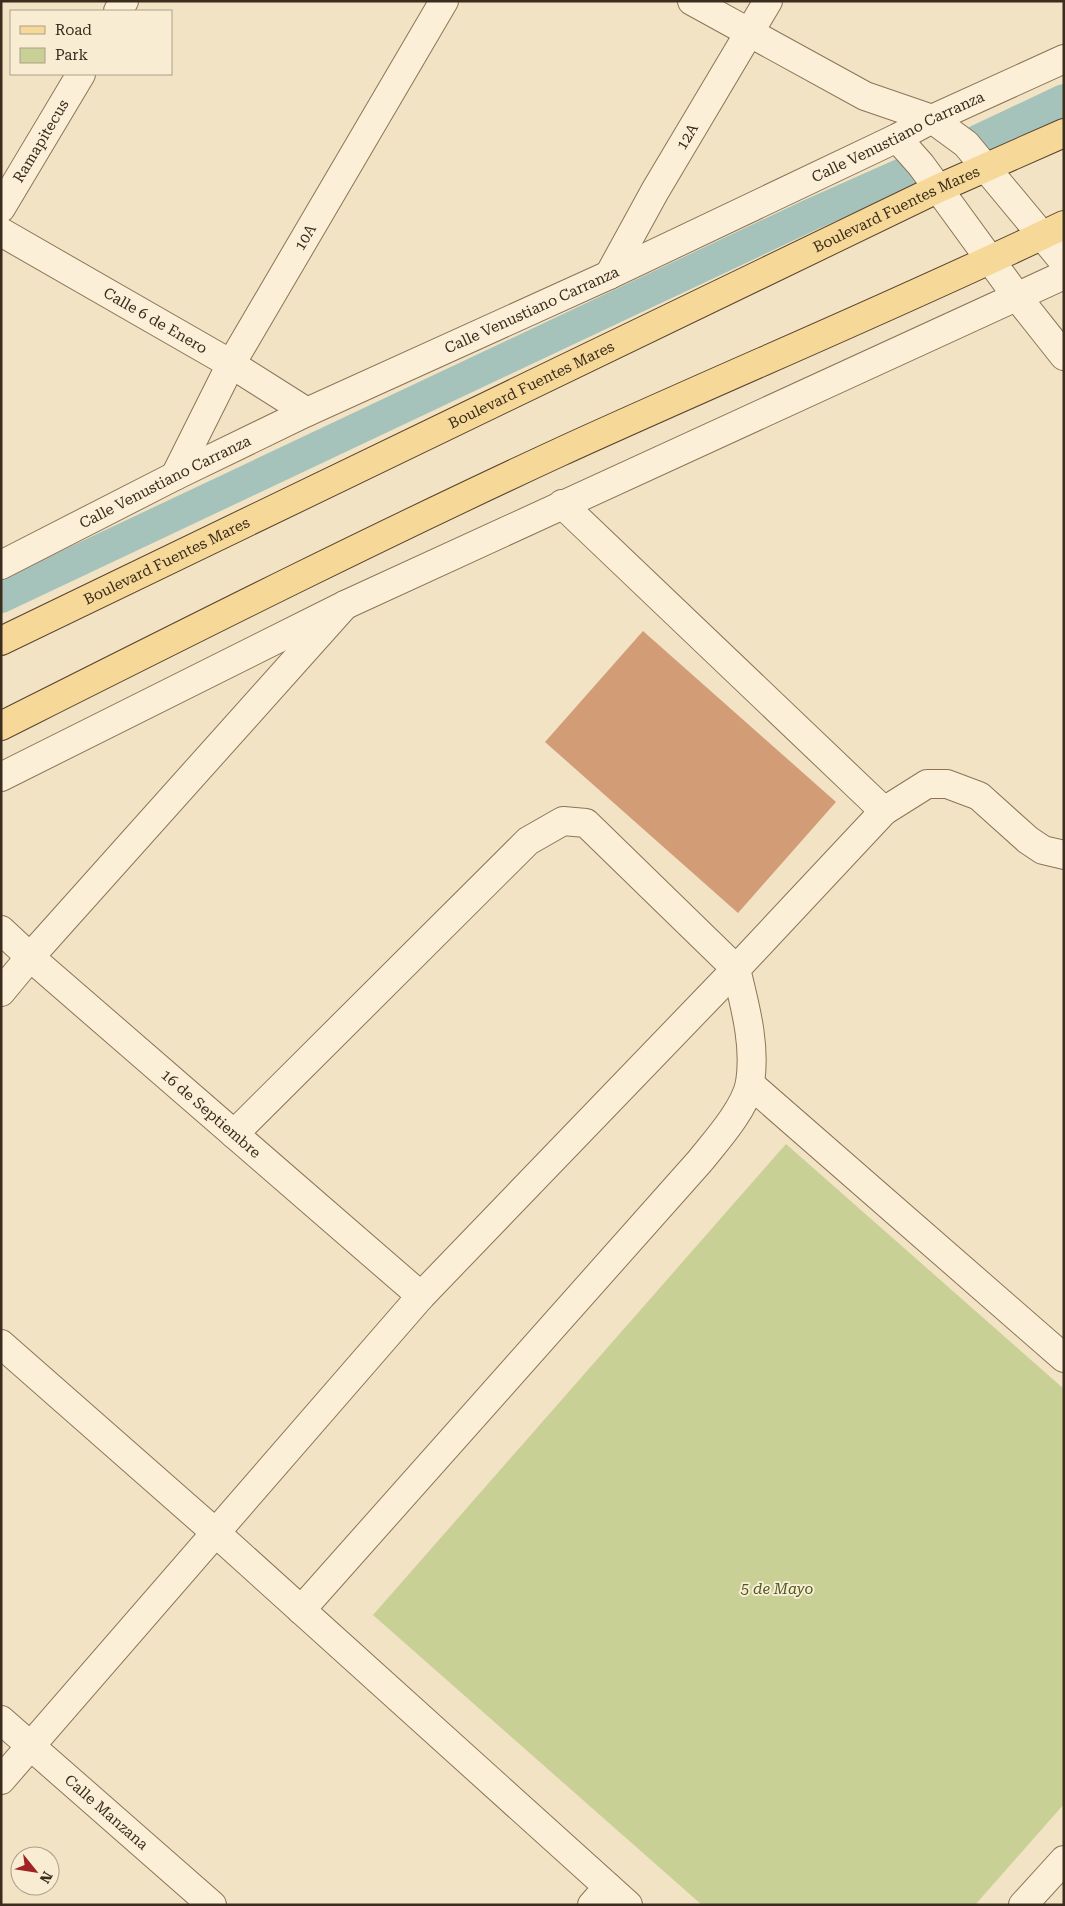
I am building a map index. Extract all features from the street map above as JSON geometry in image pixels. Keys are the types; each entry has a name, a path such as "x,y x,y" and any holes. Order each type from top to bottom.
{"main road":[{"name":"Boulevard Fuentes Mares","path":"1,641 936,189 1064,133"},
{"path":"1,726 343,553 560,452 1053,230"}],"street":[{"name":"10A","path":"175,476 231,364 444,1"},
{"path":"692,1 865,96 932,119 966,144 985,167 1053,230 1064,262"},
{"name":"12A","path":"609,275 655,190 768,1"},
{"name":"Calle Venustiano Carranza","path":"1,564 307,412 609,275 932,119 1064,59"},
{"name":"Ramapitecus","path":"1,208 80,75"},
{"path":"865,96 896,138 921,165 936,189 1064,356"},
{"name":"Calle 6 de Enero","path":"1,232 231,364 307,412"},
{"path":"1,777 345,605 562,504 1018,298 1064,275"},
{"path":"562,504 884,810"},
{"path":"1,992 345,605"},
{"path":"1,1780 32,1747 421,1296 736,969 884,810 927,784 947,784 979,796 1028,840 1043,850 1064,856"},
{"path":"234,1134 528,842 563,821 586,823 736,969 750,1031 750,1084 733,1120 700,1161 301,1610"},
{"name":"16 de Septiembre","path":"1,930 30,958 421,1296"},
{"path":"750,1084 1064,1358"},
{"path":"1,1344 301,1610 610,1899"},
{"name":"Calle Manzana","path":"1,1720 212,1905"},
{"path":"1023,1905 1064,1860"}],"green space":[{"name":"5 de Mayo","path":"786,1144 1064,1389 1064,1804 975,1905 702,1905 373,1615"}],"building":[{"path":"643,631 836,802 738,913 545,742"}],"waterway":[{"path":"977,141 1064,100"},
{"path":"1,597 810,215 911,170"}]}
